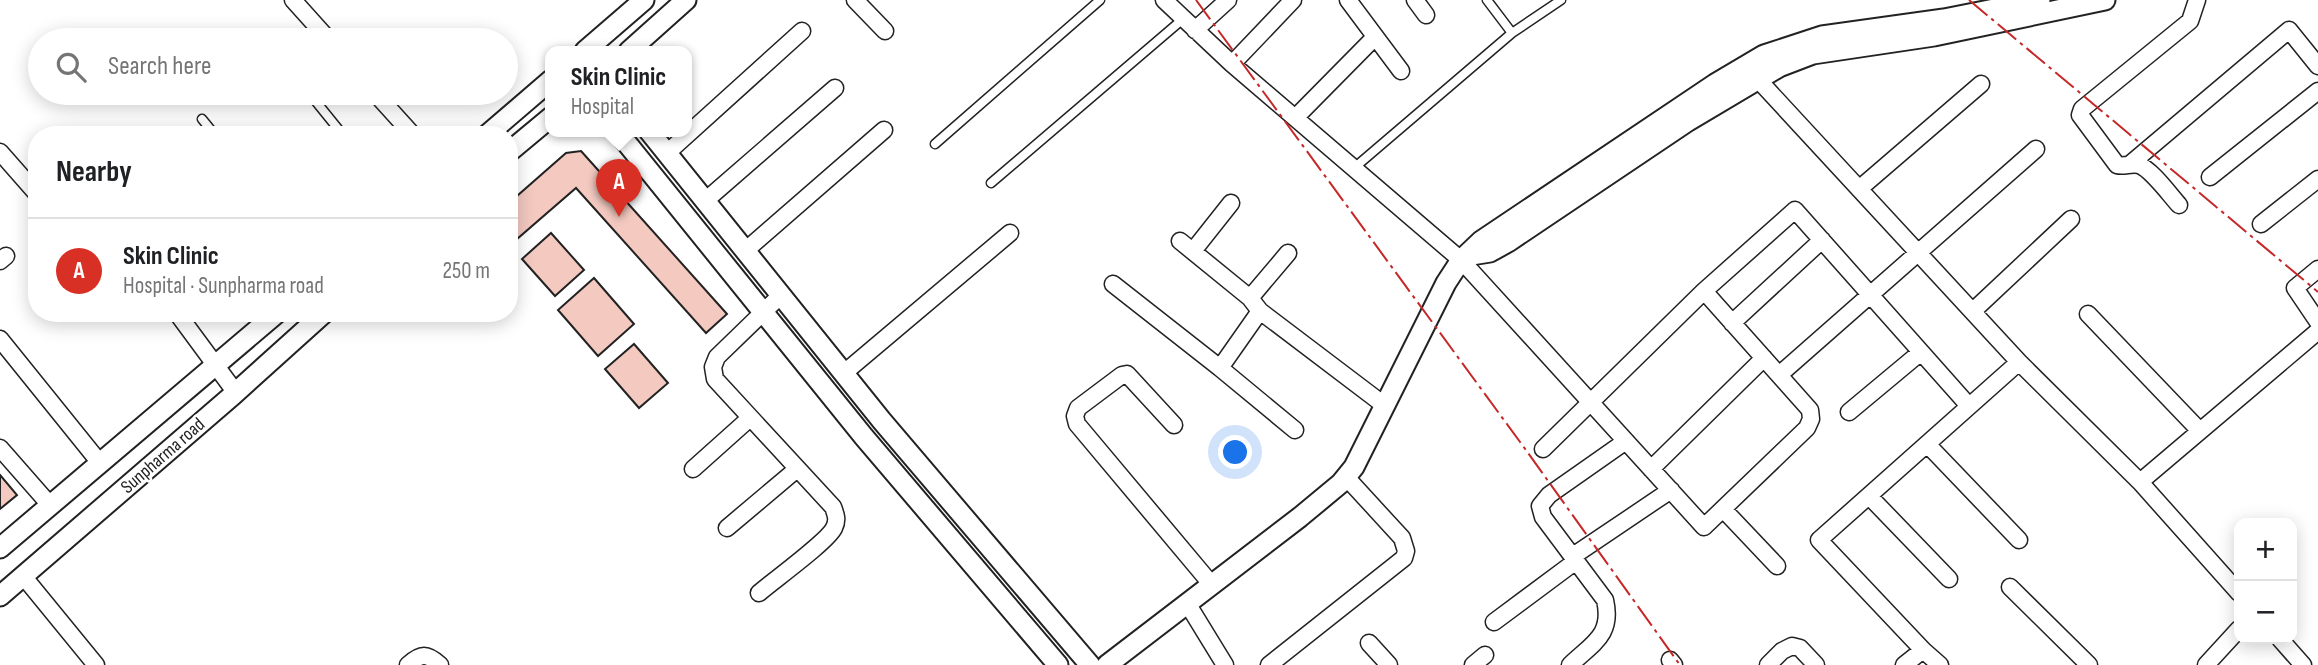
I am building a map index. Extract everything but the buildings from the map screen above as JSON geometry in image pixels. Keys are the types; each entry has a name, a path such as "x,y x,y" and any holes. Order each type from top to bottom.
{"street":[{"path":"293,0 318,28"},
{"path":"591,46 644,0"},
{"path":"635,46 686,0"},
{"path":"855,0 886,31"},
{"path":"1164,0 1232,64 1462,258 1704,527 1807,428 1811,419 1810,410 1704,291"},
{"path":"1195,30 1228,0"},
{"path":"1232,64 1293,0"},
{"path":"1348,0 1402,71"},
{"path":"1415,0 1426,15"},
{"path":"1751,72 1764,55 1822,36 1944,19 2040,0"},
{"path":"1107,665 1300,517 1346,477 1354,467 1446,283 1462,258 1516,216 1715,84 1751,72 1779,67 1813,54 1934,36 2105,0"},
{"path":"2179,205 2144,168 2136,164 2122,167 2117,165 2080,116 2082,109 2190,21 2197,0"},
{"path":"2129,165 2289,30 2318,66"},
{"path":"692,130 802,31"},
{"path":"1296,117 1375,37"},
{"path":"1751,72 2019,362 2140,482 2234,587"},
{"path":"1859,188 1981,84"},
{"path":"497,126 545,85"},
{"path":"705,201 835,88"},
{"path":"2210,177 2318,91"},
{"path":"386,105 405,126"},
{"path":"518,144 545,122"},
{"path":"746,251 884,131"},
{"path":"622,137 881,458 1058,665"},
{"path":"654,137 844,373 1090,665"},
{"path":"667,153 685,137"},
{"path":"1779,375 2036,149"},
{"path":"0,152 28,184"},
{"path":"2261,225 2318,179"},
{"path":"1231,203 1186,246 1384,405"},
{"path":"1543,449 1704,291 1795,210 1969,406"},
{"path":"1973,311 2071,219"},
{"path":"844,373 1010,233"},
{"path":"1732,323 1822,240"},
{"path":"1220,368 1255,304 1288,253"},
{"path":"2318,269 2295,288 2318,322"},
{"path":"1113,284 1294,430"},
{"path":"759,593 834,529 837,517 833,507 715,379 713,367 717,357 781,295"},
{"path":"2088,314 2200,432"},
{"path":"184,322 236,393"},
{"name":"Sunpharma road","path":"0,548 267,322"},
{"name":"Sunpharma road","path":"0,596 236,393 314,322"},
{"path":"2140,482 2318,331"},
{"path":"0,340 100,463"},
{"path":"1849,412 1921,352"},
{"path":"1651,469 1764,358"},
{"path":"1940,665 1819,540 2019,362"},
{"path":"1174,425 1127,374 1078,408 1075,416 1077,424 1212,584"},
{"path":"693,469 750,418"},
{"path":"1570,665 1600,638 1609,616 1605,600 1543,517 1540,506 1549,495 1626,441"},
{"path":"1927,444 2020,540"},
{"path":"0,448 50,505"},
{"path":"727,528 797,468"},
{"path":"1269,665 1404,558 1406,551 1402,538 1346,477"},
{"path":"1494,622 1671,490"},
{"path":"1869,496 1949,579"},
{"path":"1723,509 1777,566"},
{"path":"24,577 96,665"},
{"path":"2010,587 2089,665"},
{"path":"1187,603 1225,665"},
{"path":"2206,665 2234,634"},
{"path":"1369,643 1389,665"},
{"path":"2284,644 2303,665"},
{"path":"1768,665 1782,651 1792,646 1800,648 1816,665"},
{"path":"1904,665 1923,650"},
{"path":"408,665 425,654 440,665"}],"lane":[{"path":"935,144 1100,0"},
{"path":"1487,0 1512,33"},
{"path":"1354,168 1512,33 1561,0"},
{"path":"991,183 1183,19"},
{"path":"319,105 336,126"},
{"path":"202,119 208,126"}],"power":[{"path":"1196,0 1680,665"},
{"path":"1969,0 2318,292"}],"place":[{"name":"Skin Clinic","path":"619,217"}]}
